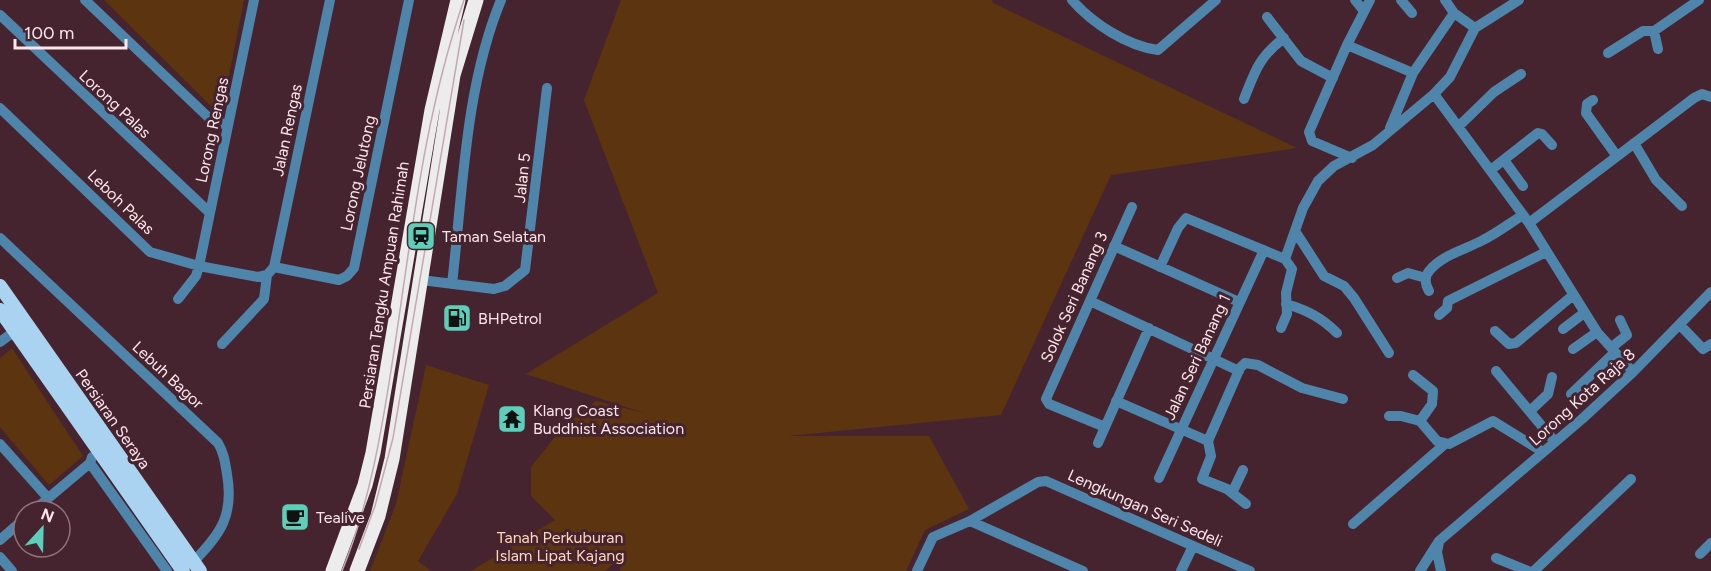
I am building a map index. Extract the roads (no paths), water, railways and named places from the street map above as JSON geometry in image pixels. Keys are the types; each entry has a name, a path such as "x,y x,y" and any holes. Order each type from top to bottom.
{"highway":[{"path":"357,571 385,492 422,280 453,75 476,0"},
{"name":"Persiaran Tengku Ampuan Rahimah","path":"333,571 353,521 374,453 432,110 457,1"}],"main road":[{"name":"Persiaran Seraya","path":"0,286 150,512 192,568"},
{"name":"Persiaran Seraya","path":"0,310 5,336 150,512"}],"street":[{"path":"85,0 208,117 228,126"},
{"name":"Lorong Rengas","path":"178,299 196,276 199,266 254,0"},
{"name":"Jalan Rengas","path":"222,344 264,299 330,0"},
{"name":"Lorong Jelutong","path":"270,271 339,280 347,276 354,268 410,0"},
{"path":"452,284 474,87 487,35 501,0"},
{"path":"1072,0 1089,17 1106,29 1144,47 1158,50 1216,0"},
{"path":"1355,0 1363,10"},
{"path":"1352,158 1318,144 1309,136 1347,45 1370,0"},
{"path":"1401,0 1412,13"},
{"path":"1444,0 1454,13 1475,28"},
{"path":"1285,258 1303,208 1318,181 1334,166 1352,158 1434,94 1450,77 1475,28 1519,0"},
{"path":"1608,53 1643,31 1654,31 1699,0"},
{"path":"1389,130 1413,72 1454,13"},
{"name":"Lorong Palas","path":"0,15 210,213"},
{"path":"1267,17 1301,61 1333,78"},
{"path":"1654,31 1658,49"},
{"path":"1244,99 1266,51 1284,38"},
{"path":"1347,45 1413,72"},
{"path":"1459,122 1494,92 1521,74"},
{"name":"Jalan 5","path":"422,280 489,289 500,288 527,266 547,88"},
{"path":"1434,94 1498,165 1523,186"},
{"path":"1429,291 1425,284 1426,278 1428,271 1435,265 1526,219 1694,98 1702,94 1711,97"},
{"path":"1593,100 1587,104 1586,113 1616,155"},
{"name":"Leboh Palas","path":"0,108 150,252 199,266 258,277 270,271"},
{"path":"1498,165 1538,133 1542,134 1552,145"},
{"path":"1634,143 1656,180 1682,206"},
{"path":"1498,165 1526,219 1572,296 1597,332 1633,372"},
{"name":"Solok Seri Banang 3","path":"1105,427 1049,404 1046,399 1132,207"},
{"path":"1160,267 1174,236 1186,218 1285,258 1292,269 1286,293 1287,314 1281,328"},
{"path":"1295,231 1324,276 1344,286 1354,298 1389,353"},
{"name":"Lebuh Bagor","path":"0,238 218,442 224,454 229,483 228,514 214,540 192,568"},
{"path":"1114,246 1239,302"},
{"name":"Jalan Seri Banang 1","path":"1159,478 1212,358 1264,250"},
{"path":"1439,315 1448,308 1448,301 1546,252"},
{"path":"1397,278 1408,273 1426,278"},
{"name":"Lorong Kota Raja 8","path":"1420,571 1439,542 1633,372 1711,292"},
{"path":"1496,331 1509,344 1516,343 1572,296"},
{"path":"1090,300 1239,371"},
{"path":"1287,304 1308,311 1325,321 1337,333"},
{"path":"1563,329 1584,313"},
{"path":"1571,394 1627,335 1620,320"},
{"path":"1680,325 1703,349 1711,344"},
{"path":"1098,443 1149,328"},
{"path":"1573,350 1597,332"},
{"path":"1246,504 1232,493 1202,479 1211,456 1208,441 1239,371 1245,363 1250,362 1302,388 1343,399"},
{"path":"1496,371 1555,442"},
{"path":"1413,375 1433,391 1434,396 1432,404 1420,421"},
{"path":"1530,411 1548,394 1552,377"},
{"path":"1116,401 1208,441"},
{"path":"1389,416 1401,416 1420,421 1437,441 1445,444"},
{"path":"1353,524 1445,444 1493,421 1543,452"},
{"path":"0,444 48,498 90,463 96,447"},
{"path":"90,463 106,461"},
{"path":"90,463 167,571"},
{"path":"1232,493 1243,470"},
{"path":"1534,571 1630,479"},
{"name":"Lengkungan Seri Sedeli","path":"917,571 933,537 970,521 1038,482 1046,481 1248,571"},
{"path":"970,521 1083,571"},
{"path":"0,540 12,530"},
{"path":"1439,542 1437,552 1442,571"},
{"path":"1700,554 1711,543"},
{"path":"1181,571 1193,546"},
{"path":"0,557 12,571"},
{"path":"1496,558 1528,571"}],"tram line":[{"path":"342,571 360,521 373,469 388,391 428,135 438,90 464,0"},
{"path":"359,549 375,506 393,438 464,20"}],"place":[{"name":"Taman Selatan","path":"421,236"},
{"name":"BHPetrol","path":"457,318"},
{"name":"Klang Coast Buddhist Association","path":"512,419"},
{"name":"Tealive","path":"295,517"}],"park label":[{"name":"Tanah Perkuburan Islam Lipat Kajang","path":"560,546"}]}
